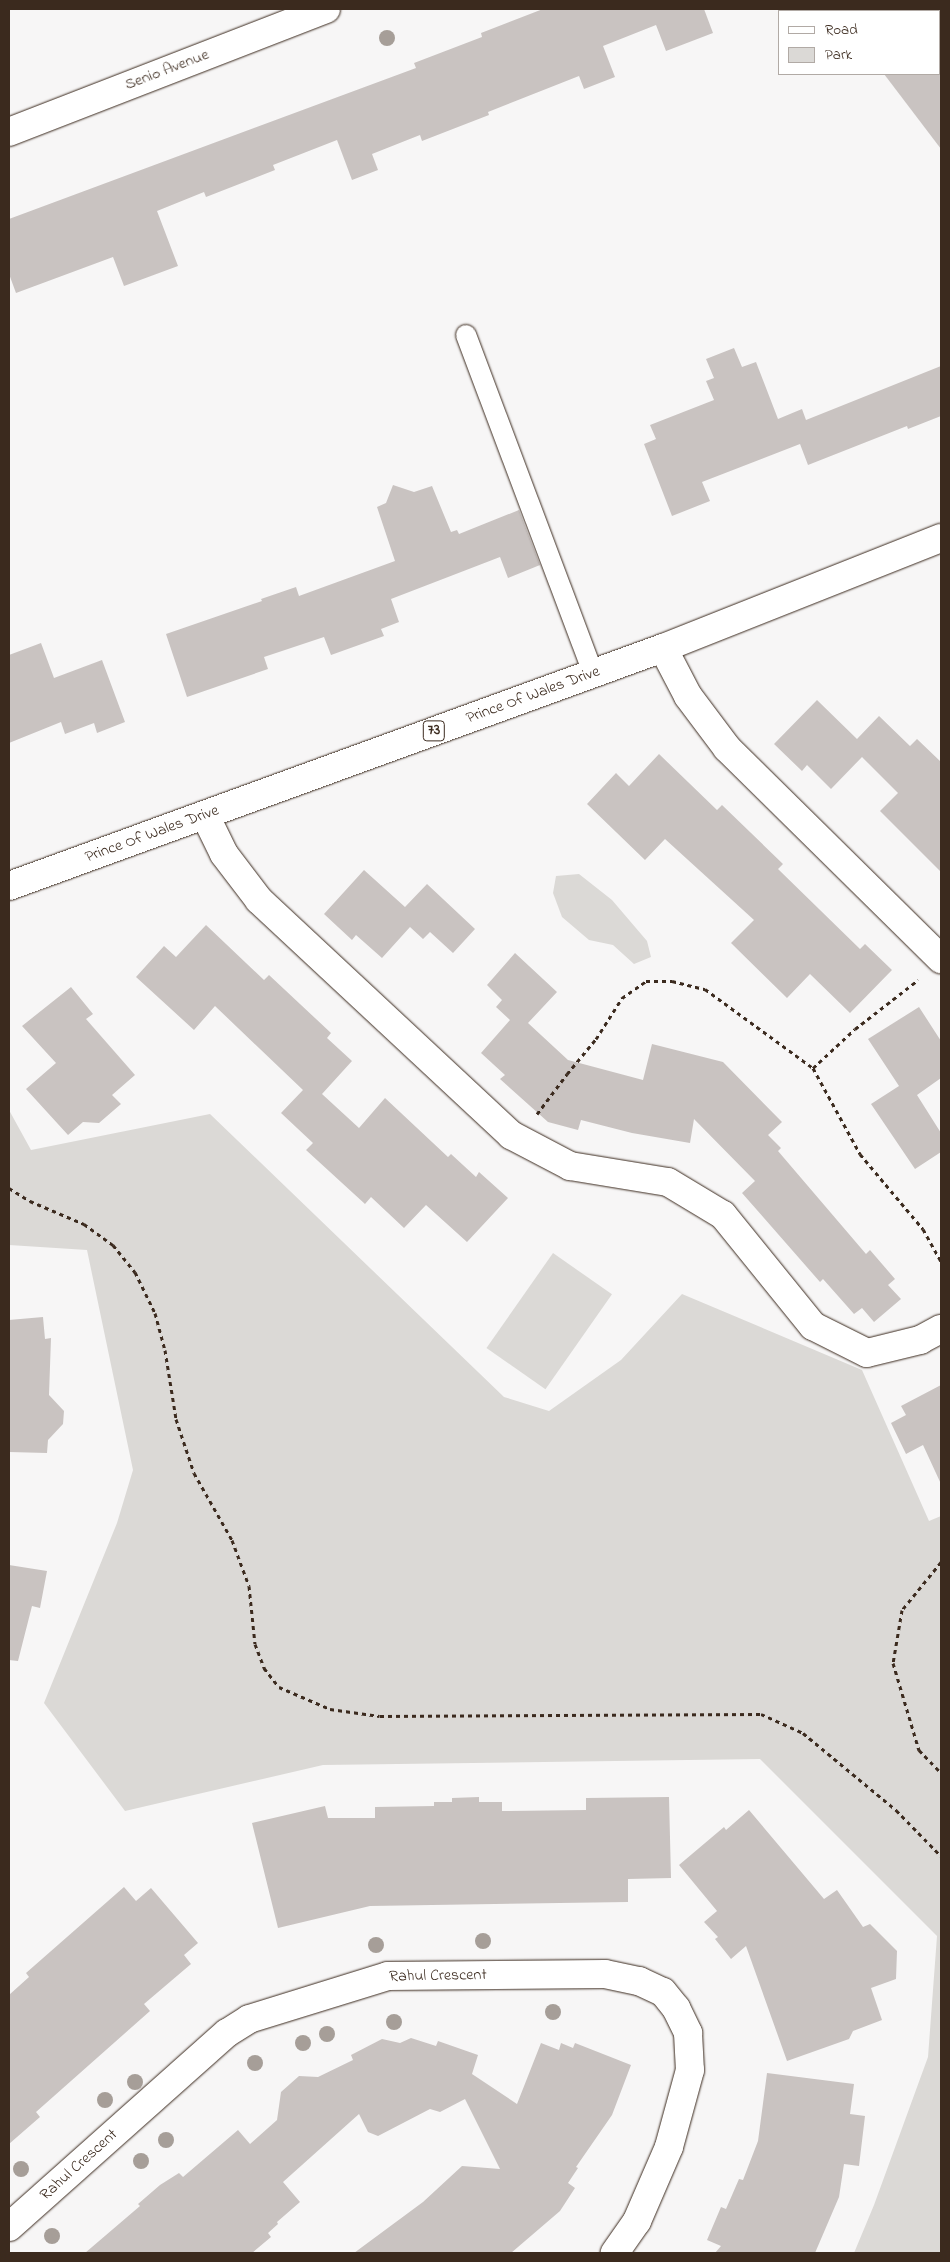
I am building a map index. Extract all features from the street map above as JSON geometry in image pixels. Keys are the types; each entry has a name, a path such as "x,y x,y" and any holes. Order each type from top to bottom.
{"street":[{"name":"Senio Avenue","path":"9,132 326,9"},
{"name":"Prince Of Wales Drive","path":"9,886 663,648 941,538"},
{"path":"663,648 688,696 727,748 933,967"},
{"path":"204,815 224,854 259,900 511,1135 570,1166 668,1182 723,1215 813,1326 867,1353 920,1340 941,1328"},
{"name":"Rahul Crescent","path":"9,2227 227,2034 249,2019 388,1976 606,1974 639,1981 663,1992 676,2008 688,2033 690,2070 669,2147 637,2221 616,2253"}],"lane":[{"path":"466,335 593,673"}],"path":[{"path":"813,1068 855,1029 933,967"},
{"path":"519,1139 567,1074 596,1040 622,998 646,981 672,981 705,989 813,1068 860,1154 923,1229 941,1261"},
{"path":"9,1188 30,1201 84,1224 114,1245 135,1272 155,1313 165,1350 176,1419 194,1473 232,1540 248,1586 255,1644 264,1668 279,1687 330,1709 380,1716 761,1714 803,1733 896,1810 941,1856"},
{"path":"941,1562 902,1610 893,1664 919,1750 941,1773"}],"green space":[{"path":"579,874 612,900 647,941 651,957 634,964 613,945 589,940 562,917 553,893 556,876"},
{"path":"9,1110 31,1150 210,1114 504,1397 549,1411 621,1360 682,1294 862,1370 929,1521 941,1516 941,2253 854,2253 874,2205 928,2057 937,1936 760,1759 323,1765 125,1811 44,1703 117,1523 133,1470 87,1250 9,1245"},
{"path":"553,1253 612,1294 545,1389 486,1348"}],"building":[{"path":"543,9 704,9 713,33 666,51 656,25 603,46 615,77 584,89 579,76 488,112 489,115 422,141 420,135 372,154 378,170 352,180 337,140 273,165 275,170 206,197 204,192 157,211 178,266 124,286 113,257 16,293 9,274 9,219 416,68 414,63 482,37 481,33"},
{"path":"941,74 941,149 885,75"},
{"path":"734,348 742,367 756,362 778,419 802,409 806,420 941,366 941,416 908,429 907,426 808,465 800,444 702,482 710,501 672,516 644,444 656,439 650,425 714,400 706,381 714,378 706,359"},
{"path":"393,485 414,492 432,486 451,532 457,530 459,534 519,510 540,565 508,578 500,557 391,599 399,622 381,629 384,636 331,655 324,637 264,657 268,669 187,697 166,634 262,601 261,599 296,587 299,596 395,561 377,507 386,503"},
{"path":"41,643 54,678 102,660 125,722 97,733 94,723 65,734 61,722 9,743 9,655"},
{"path":"817,700 857,739 879,716 910,746 917,739 941,762 941,872 880,811 898,793 862,757 831,789 807,765 802,771 774,744"},
{"path":"659,754 717,810 722,805 783,864 778,869 860,949 865,944 892,970 850,1013 810,974 787,998 731,943 754,920 665,839 645,860 587,804 616,773 629,786"},
{"path":"364,870 405,907 427,884 475,929 453,953 430,932 423,939 410,927 382,958 356,935 352,940 324,914"},
{"path":"206,925 264,980 269,975 331,1033 327,1038 352,1061 322,1094 359,1128 385,1098 448,1157 451,1154 476,1177 479,1172 508,1198 467,1242 426,1205 404,1228 371,1197 365,1204 306,1150 313,1143 281,1113 303,1090 215,1006 194,1030 136,977 164,946 176,957"},
{"path":"515,953 557,992 528,1023 568,1060 643,1080 652,1044 723,1062 782,1122 768,1135 781,1148 778,1151 866,1254 870,1250 895,1279 888,1285 901,1299 874,1322 862,1308 854,1314 823,1279 820,1282 742,1193 755,1181 694,1119 690,1143 632,1133 581,1120 578,1130 548,1122 500,1079 505,1075 481,1053 510,1020 496,1007 502,1000 487,985"},
{"path":"71,987 93,1014 86,1019 135,1075 112,1095 121,1104 99,1123 83,1122 68,1135 26,1089 56,1063 22,1026"},
{"path":"919,1007 941,1041 941,1078 917,1095 941,1133 941,1152 915,1169 871,1104 899,1086 868,1039"},
{"path":"43,1317 45,1339 51,1338 49,1395 64,1411 63,1424 48,1440 47,1453 9,1452 9,1320"},
{"path":"941,1385 941,1484 923,1445 906,1454 891,1423 906,1415 901,1406"},
{"path":"9,1565 47,1571 40,1608 32,1606 18,1661 9,1660"},
{"path":"479,1797 479,1802 502,1802 502,1811 586,1810 586,1798 669,1797 671,1878 628,1879 628,1902 370,1906 278,1928 252,1823 325,1806 328,1818 375,1818 375,1807 434,1806 434,1802 452,1802 452,1798"},
{"path":"749,1810 824,1899 837,1890 863,1927 870,1924 897,1951 896,1979 871,1988 882,2020 853,2031 849,2039 787,2061 746,1946 731,1959 715,1939 718,1937 704,1922 717,1911 679,1865 724,1827 726,1830"},
{"path":"124,1887 136,1901 151,1888 198,1943 184,1955 191,1964 144,2004 150,2011 36,2112 40,2117 9,2144 9,1995 29,1977 26,1973"},
{"path":"411,2038 436,2046 438,2041 478,2055 472,2074 517,2104 541,2043 559,2050 561,2043 573,2048 575,2043 631,2065 612,2115 576,2167 578,2168 568,2183 575,2188 560,2211 511,2253 354,2253 423,2202 462,2166 500,2169 465,2099 440,2112 430,2109 378,2136 368,2132 359,2114 283,2182 300,2202 277,2222 278,2224 268,2233 271,2237 252,2253 85,2253 140,2206 138,2204 160,2185 179,2173 183,2177 238,2130 250,2144 277,2120 281,2092 299,2076 318,2077 353,2060 351,2055 382,2039 400,2043"},
{"path":"767,2073 854,2084 850,2114 865,2116 859,2166 844,2164 839,2197 815,2253 715,2253 721,2246 707,2240 721,2207 726,2209 739,2179 743,2180 758,2141"}]}
